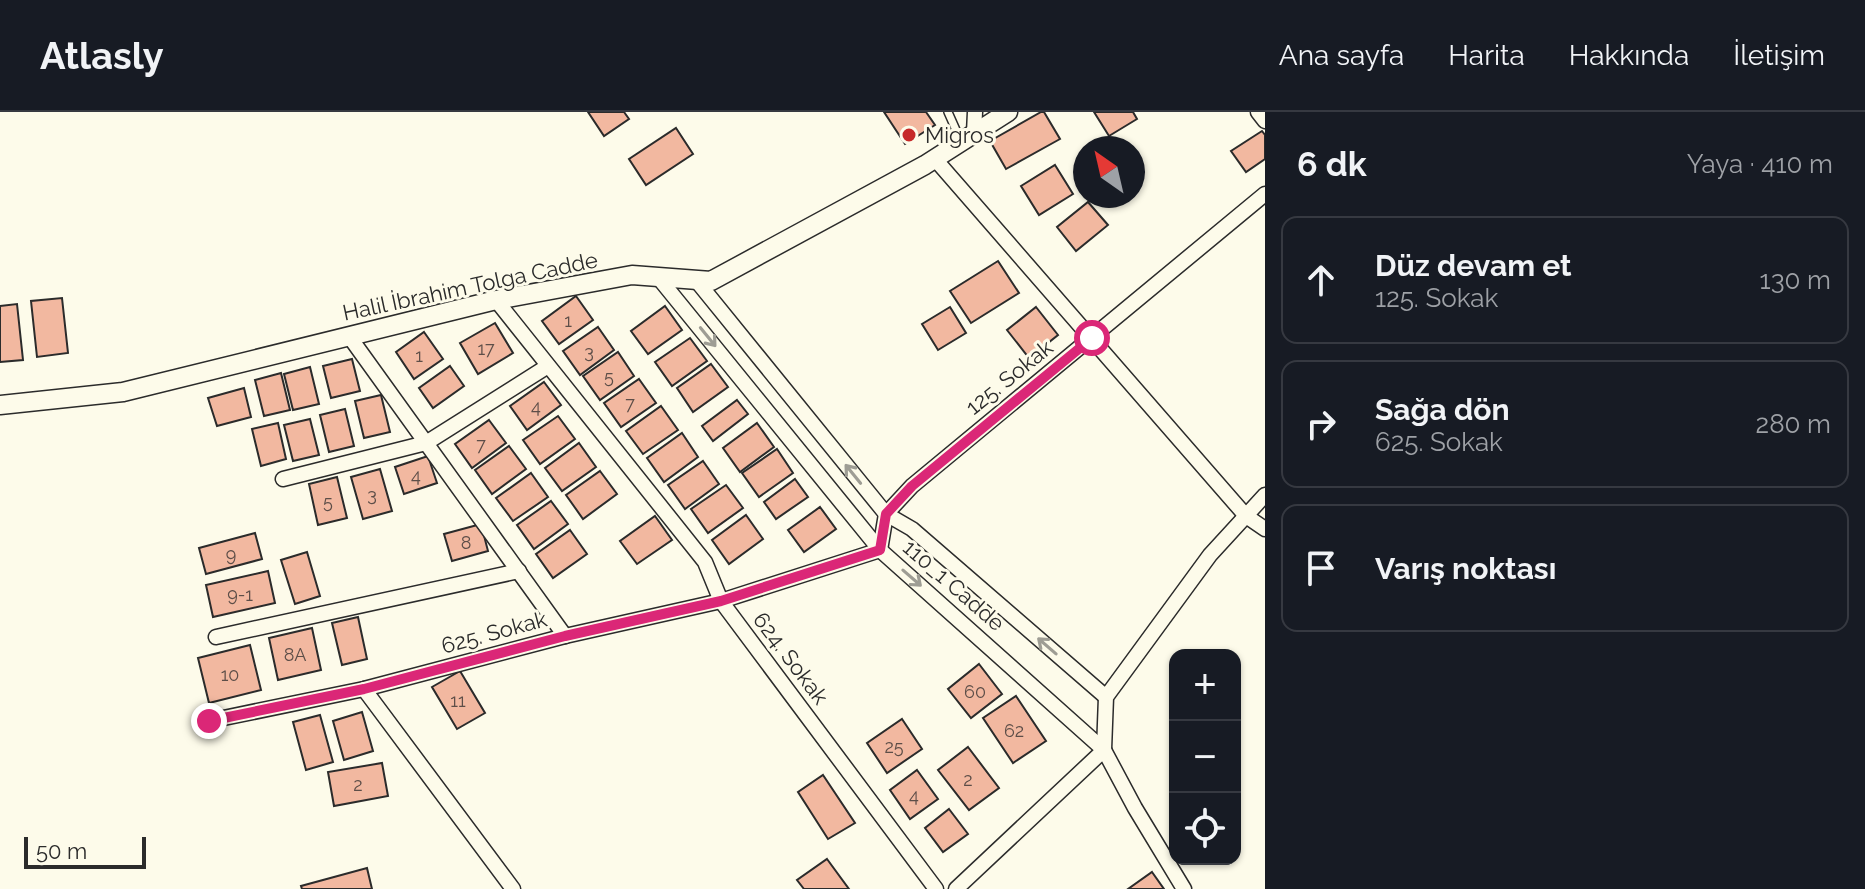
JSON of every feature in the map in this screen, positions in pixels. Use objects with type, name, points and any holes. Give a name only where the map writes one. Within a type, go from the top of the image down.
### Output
[{"type":"street","points":[[968,138],[975,112]]},
{"type":"street","name":"Halil İbrahim Tolga Cadde","points":[[0,405],[123,392],[496,300],[632,275],[711,281],[935,159],[1008,112]]},
{"type":"street","points":[[1258,112],[1265,121]]},
{"type":"street","points":[[935,159],[1246,516],[1265,529]]},
{"type":"street","name":"125. Sokak","points":[[886,514],[912,486],[1265,194]]},
{"type":"street","name":"110_1 Cadde","points":[[658,277],[880,550],[1104,750],[1184,889]]},
{"type":"street","name":"110_1 Cadde","points":[[696,280],[886,514],[912,529],[1106,697]]},
{"type":"street","name":"624. Sokak","points":[[496,300],[705,562],[721,601],[936,889]]},
{"type":"street","points":[[349,336],[565,636]]},
{"type":"street","points":[[283,479],[426,443],[548,366]]},
{"type":"street","points":[[956,889],[1104,750],[1106,697],[1210,555],[1265,495]]},
{"type":"street","points":[[880,550],[886,514]]},
{"type":"street","name":"625. Sokak","points":[[209,721],[364,689],[565,636],[721,601],[880,550]]},
{"type":"street","points":[[216,637],[519,571]]},
{"type":"street","points":[[364,689],[513,889]]},
{"type":"lane","points":[[948,112],[968,138]]},
{"type":"building","points":[[588,112],[624,112],[629,119],[604,136]]},
{"type":"building","name":"Migros","points":[[884,112],[926,112],[935,125],[905,144]]},
{"type":"building","points":[[1044,112],[1060,139],[1006,169],[990,141]]},
{"type":"building","points":[[1094,112],[1133,112],[1137,119],[1109,136]]},
{"type":"building","points":[[676,128],[693,154],[646,185],[629,159]]},
{"type":"building","points":[[1262,131],[1265,135],[1265,159],[1246,172],[1231,151]]},
{"type":"building","points":[[1055,165],[1073,194],[1039,215],[1021,186]]},
{"type":"building","points":[[1081,208],[1093,208],[1108,225],[1076,251],[1057,227]]},
{"type":"building","points":[[998,261],[1019,293],[971,323],[950,291]]},
{"type":"building","points":[[576,296],[593,320],[559,344],[542,321]]},
{"type":"building","points":[[62,298],[68,353],[37,357],[31,301]]},
{"type":"building","points":[[17,304],[23,360],[0,362],[0,306]]},
{"type":"building","points":[[665,306],[682,330],[648,354],[631,331]]},
{"type":"building","points":[[950,307],[966,333],[938,350],[922,324]]},
{"type":"building","points":[[1036,307],[1058,335],[1029,358],[1007,330]]},
{"type":"building","points":[[495,323],[513,353],[478,374],[460,343]]},
{"type":"building","points":[[598,327],[614,350],[580,375],[563,351]]},
{"type":"building","points":[[424,332],[443,359],[414,379],[396,352]]},
{"type":"building","points":[[690,338],[707,361],[672,386],[655,362]]},
{"type":"building","points":[[618,352],[634,376],[600,400],[583,376]]},
{"type":"building","points":[[352,359],[360,391],[331,398],[323,366]]},
{"type":"building","points":[[711,364],[728,387],[693,412],[677,388]]},
{"type":"building","points":[[450,366],[464,386],[433,408],[419,388]]},
{"type":"building","points":[[310,367],[319,404],[293,410],[284,374]]},
{"type":"building","points":[[281,373],[290,410],[264,416],[255,380]]},
{"type":"building","points":[[639,379],[656,403],[621,427],[604,403]]},
{"type":"building","points":[[544,382],[561,405],[527,430],[510,406]]},
{"type":"building","points":[[244,388],[251,417],[217,426],[208,398]]},
{"type":"building","points":[[381,395],[390,432],[364,438],[355,401]]},
{"type":"building","points":[[737,400],[748,414],[713,441],[702,426]]},
{"type":"building","points":[[661,406],[678,430],[643,454],[626,431]]},
{"type":"building","points":[[345,409],[354,446],[329,452],[320,415]]},
{"type":"building","points":[[558,416],[575,439],[540,464],[523,440]]},
{"type":"building","points":[[310,419],[319,455],[293,461],[284,425]]},
{"type":"building","points":[[489,420],[506,443],[472,468],[455,444]]},
{"type":"building","points":[[278,423],[286,459],[261,466],[252,429]]},
{"type":"building","points":[[757,423],[774,447],[740,472],[723,448]]},
{"type":"building","points":[[682,433],[698,457],[664,482],[647,458]]},
{"type":"building","points":[[579,443],[596,467],[562,491],[545,468]]},
{"type":"building","points":[[509,446],[526,469],[492,494],[475,470]]},
{"type":"building","points":[[777,449],[793,473],[759,497],[742,473]]},
{"type":"building","points":[[428,456],[437,483],[404,494],[395,467]]},
{"type":"building","points":[[703,461],[719,484],[685,509],[668,485]]},
{"type":"building","points":[[380,469],[392,511],[363,519],[351,477]]},
{"type":"building","points":[[600,471],[617,494],[583,519],[566,495]]},
{"type":"building","points":[[531,473],[548,497],[513,521],[496,498]]},
{"type":"building","points":[[337,477],[347,518],[318,525],[309,484]]},
{"type":"building","points":[[795,479],[808,497],[776,519],[764,502]]},
{"type":"building","points":[[726,485],[743,508],[708,533],[691,509]]},
{"type":"building","points":[[551,501],[568,524],[534,549],[517,525]]},
{"type":"building","points":[[820,507],[836,529],[804,552],[788,530]]},
{"type":"building","points":[[746,515],[763,539],[729,564],[712,540]]},
{"type":"building","points":[[655,516],[672,540],[637,564],[620,541]]},
{"type":"building","points":[[481,524],[488,551],[452,561],[444,534]]},
{"type":"building","points":[[570,530],[587,554],[553,578],[536,554]]},
{"type":"building","points":[[255,533],[262,559],[206,574],[199,548]]},
{"type":"building","points":[[307,552],[320,596],[295,604],[281,560]]},
{"type":"building","points":[[268,571],[275,603],[213,617],[206,585]]},
{"type":"building","points":[[358,617],[367,659],[342,665],[332,623]]},
{"type":"building","points":[[312,628],[321,670],[278,680],[269,638]]},
{"type":"building","points":[[250,645],[261,690],[209,703],[198,658]]},
{"type":"building","points":[[979,664],[1002,694],[971,718],[948,689]]},
{"type":"building","points":[[460,671],[485,713],[457,729],[432,687]]},
{"type":"building","points":[[1016,696],[1046,741],[1013,763],[983,718]]},
{"type":"building","points":[[362,712],[373,751],[344,760],[333,721]]},
{"type":"building","points":[[320,715],[333,762],[306,770],[293,722]]},
{"type":"building","points":[[902,719],[922,749],[887,773],[867,743]]},
{"type":"building","points":[[968,747],[999,788],[969,810],[938,770]]},
{"type":"building","points":[[382,763],[388,796],[334,806],[328,772]]},
{"type":"building","points":[[917,770],[938,799],[910,819],[890,790]]},
{"type":"building","points":[[823,775],[855,823],[828,839],[798,792]]},
{"type":"building","points":[[949,809],[968,834],[943,852],[925,828]]},
{"type":"building","points":[[827,859],[849,889],[804,889],[797,880]]},
{"type":"building","points":[[367,868],[372,889],[302,889],[301,886]]},
{"type":"building","points":[[1152,872],[1164,889],[1128,889]]},
{"type":"place","name":"Migros","points":[[909,135]]},
{"type":"route","points":[[209,721],[364,689],[565,636],[721,601],[880,550],[886,514],[912,486],[1092,338]]}]
